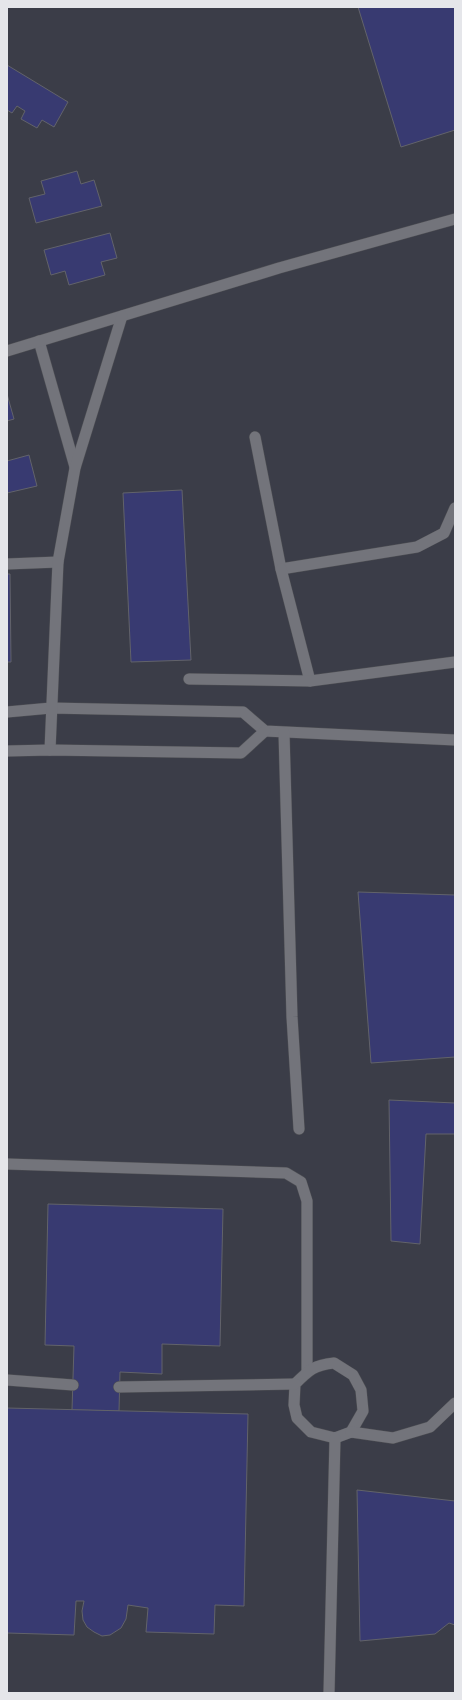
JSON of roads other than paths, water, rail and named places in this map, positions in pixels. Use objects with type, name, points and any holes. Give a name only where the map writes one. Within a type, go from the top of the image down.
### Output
[{"type":"lane","points":[[7,351],[279,268],[455,219]]},
{"type":"lane","points":[[50,750],[58,562],[75,468],[122,316]]},
{"type":"lane","points":[[39,341],[75,468]]},
{"type":"lane","points":[[255,437],[281,569],[310,681]]},
{"type":"lane","points":[[281,569],[417,547],[444,533],[455,508]]},
{"type":"lane","points":[[7,564],[58,562]]},
{"type":"lane","points":[[189,680],[310,681],[455,662]]},
{"type":"lane","points":[[7,712],[51,708],[242,712],[264,731],[284,734],[455,740]]},
{"type":"lane","points":[[7,751],[50,750],[241,753],[264,731]]},
{"type":"lane","points":[[284,734],[292,1017],[299,1129]]},
{"type":"lane","points":[[7,1164],[286,1173],[301,1182],[307,1201],[307,1371]]},
{"type":"lane","points":[[351,1432],[362,1411],[361,1390],[352,1375],[334,1363],[319,1364],[307,1371],[295,1384],[294,1405],[297,1418],[311,1432],[335,1438],[351,1432],[393,1438],[430,1427],[455,1402]]},
{"type":"lane","points":[[7,1380],[73,1386]]},
{"type":"lane","points":[[120,1387],[295,1384]]},
{"type":"lane","points":[[329,1693],[335,1438]]}]
